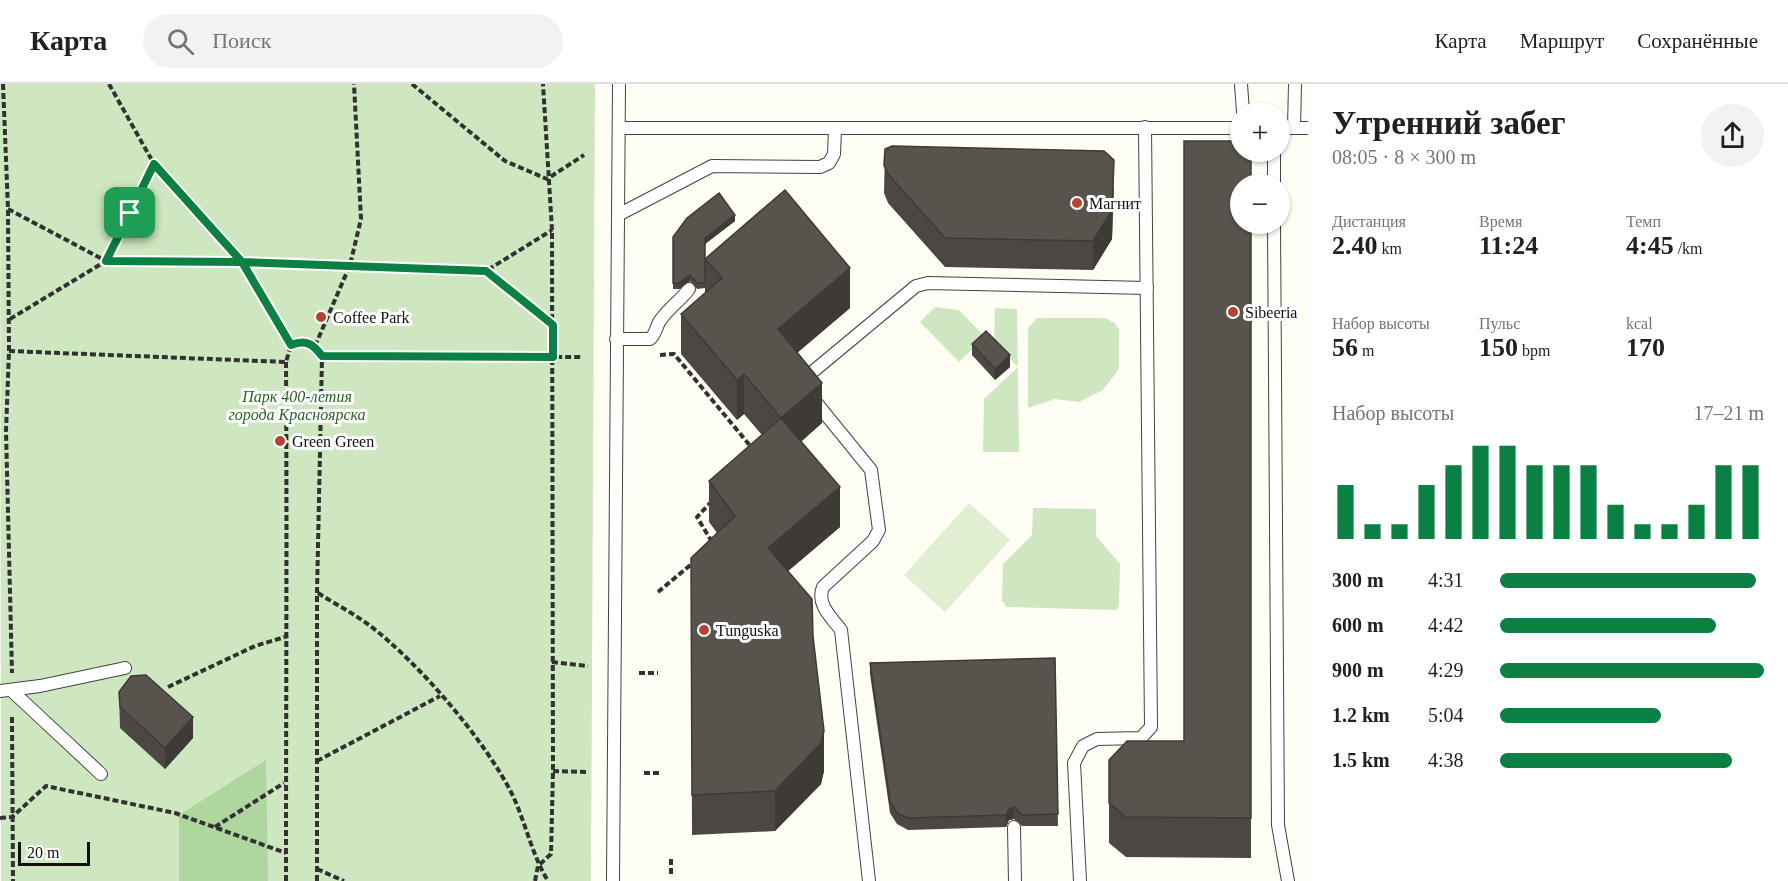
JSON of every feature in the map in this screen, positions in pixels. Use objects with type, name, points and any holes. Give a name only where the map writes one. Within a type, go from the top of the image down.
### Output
[{"type":"lane","points":[[613,881],[619,84]]},
{"type":"lane","points":[[1241,84],[1242,102]]},
{"type":"lane","points":[[1294,128],[1295,84]]},
{"type":"lane","points":[[1080,881],[1074,763],[1083,746],[1096,739],[1141,738],[1151,727],[1145,127]]},
{"type":"lane","points":[[620,128],[835,130],[1230,128]]},
{"type":"lane","points":[[1290,128],[1308,128]]},
{"type":"lane","points":[[618,215],[712,166],[820,167],[829,163],[834,154],[835,130]]},
{"type":"lane","points":[[1274,234],[1278,825],[1288,881]]},
{"type":"lane","points":[[869,881],[841,630],[821,603],[820,594],[823,587],[873,541],[879,530],[871,470],[805,389],[806,380],[810,374],[916,286],[928,283],[1147,288]]},
{"type":"lane","points":[[616,339],[650,339],[661,318],[676,306],[689,289]]},
{"type":"lane","points":[[6,691],[125,668]]},
{"type":"lane","points":[[6,691],[101,774]]},
{"type":"lane","points":[[1014,826],[1015,881]]},
{"type":"path","points":[[3,84],[8,209],[9,319],[6,431],[6,691],[14,881]]},
{"type":"path","points":[[109,84],[154,164],[242,262],[291,345],[286,362],[288,636],[284,783],[286,881]]},
{"type":"path","points":[[315,346],[350,265],[361,219],[354,84]]},
{"type":"path","points":[[411,84],[505,160],[547,178]]},
{"type":"path","points":[[535,881],[538,866],[551,854],[553,771],[552,230],[543,84]]},
{"type":"path","points":[[547,178],[584,155]]},
{"type":"path","points":[[9,319],[106,261],[154,164]]},
{"type":"path","points":[[8,209],[106,261],[242,262],[486,271],[552,230]]},
{"type":"path","points":[[486,271],[553,325]]},
{"type":"path","points":[[291,345],[300,341],[315,346],[322,356],[317,593],[317,881]]},
{"type":"path","points":[[9,351],[286,362]]},
{"type":"path","points":[[659,356],[674,354],[754,450]]},
{"type":"path","points":[[322,356],[582,357]]},
{"type":"path","points":[[711,548],[711,538],[697,517],[717,497]]},
{"type":"path","points":[[658,592],[702,555]]},
{"type":"path","points":[[317,593],[368,625],[407,660],[483,749],[513,795],[538,866],[548,881]]},
{"type":"path","points":[[168,687],[255,646],[288,636]]},
{"type":"path","points":[[552,662],[588,666]]},
{"type":"path","points":[[639,673],[658,673]]},
{"type":"path","points":[[317,761],[440,696]]},
{"type":"path","points":[[553,771],[586,772]]},
{"type":"path","points":[[644,772],[661,773]]},
{"type":"path","points":[[214,827],[284,783]]},
{"type":"path","points":[[0,818],[12,817],[46,786],[175,813],[286,853]]},
{"type":"path","points":[[671,859],[671,875]]},
{"type":"path","points":[[317,869],[344,881]]},
{"type":"green space","name":"Парк 400-летия города Красноярска","points":[[0,84],[595,84],[591,881],[1,881]]},
{"type":"green space","points":[[935,307],[959,310],[985,337],[959,362],[920,322]]},
{"type":"green space","points":[[995,308],[1017,309],[1018,367],[994,343]]},
{"type":"green space","points":[[1037,318],[1105,318],[1115,323],[1119,330],[1119,369],[1103,390],[1079,402],[1055,399],[1028,408],[1028,328]]},
{"type":"green space","points":[[1018,367],[1019,452],[983,452],[984,399]]},
{"type":"green space","points":[[969,503],[1010,540],[945,612],[904,575]]},
{"type":"green space","points":[[1033,508],[1096,509],[1096,536],[1120,564],[1119,606],[1116,610],[1006,607],[1002,600],[1003,564],[1032,535]]},
{"type":"green space","points":[[266,760],[268,881],[179,881],[179,815]]},
{"type":"building","points":[[1184,141],[1230,141],[1230,162],[1251,162],[1251,174],[1230,174],[1230,234],[1251,234],[1251,818],[1126,817],[1109,803],[1109,760],[1127,741],[1184,741]]},
{"type":"building","points":[[892,146],[1104,151],[1114,160],[1112,210],[1093,241],[945,238],[888,174],[884,165],[885,149]]},
{"type":"building","points":[[785,190],[850,268],[778,329],[822,383],[781,418],[744,374],[737,380],[681,314],[722,278],[705,259]]},
{"type":"building","points":[[719,193],[735,215],[705,238],[705,283],[697,283],[690,275],[679,283],[673,283],[673,237],[687,218]]},
{"type":"building","points":[[986,331],[1010,355],[995,369],[972,344]]},
{"type":"building","points":[[781,418],[840,487],[768,548],[812,599],[813,636],[824,731],[821,743],[775,791],[692,795],[691,558],[735,516],[709,481]]},
{"type":"building","points":[[1055,658],[1058,814],[1022,815],[1014,807],[1009,809],[1006,815],[908,818],[897,813],[890,801],[870,663]]},
{"type":"building","points":[[146,675],[193,717],[165,748],[120,707],[119,692],[131,676]]},
{"type":"place","name":"Магнит","points":[[1077,203]]},
{"type":"place","name":"Sibeeria","points":[[1233,312]]},
{"type":"place","name":"Coffee Park","points":[[321,317]]},
{"type":"place","name":"Green Green","points":[[280,441]]},
{"type":"place","name":"Tunguska","points":[[704,630]]},
{"type":"route","points":[[130,213],[106,261],[242,262],[486,271],[553,325],[553,357],[322,356],[315,346],[308,343],[300,341],[291,345],[242,262],[154,164],[130,213]]}]
